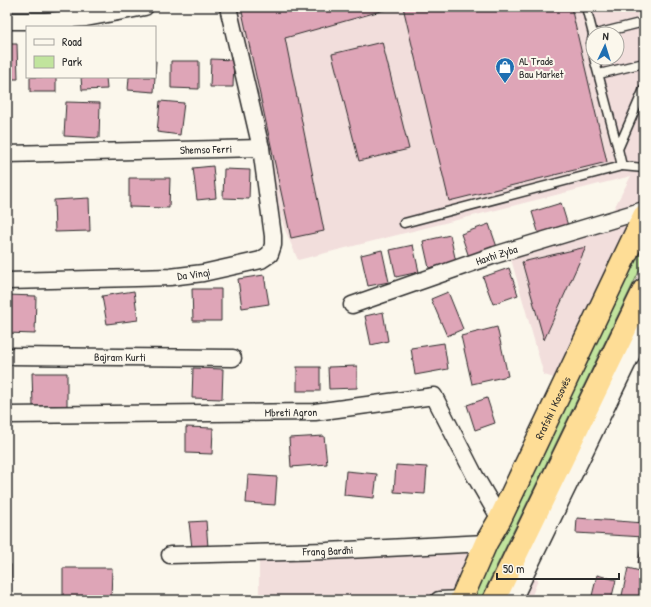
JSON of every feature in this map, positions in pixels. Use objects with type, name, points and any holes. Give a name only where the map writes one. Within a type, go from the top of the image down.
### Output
[{"type":"highway","name":"Rrafshi i Kosovës","points":[[461,600],[486,543],[500,519],[644,216]]},
{"type":"highway","points":[[494,600],[644,290]]},
{"type":"street","points":[[7,21],[45,21],[86,18],[145,7]]},
{"type":"street","points":[[228,7],[261,148]]},
{"type":"street","name":"Shemso Ferri","points":[[7,154],[261,148]]},
{"type":"street","name":"Da Vinqi","points":[[7,281],[170,277],[202,273],[261,260],[270,254],[273,240],[261,148]]},
{"type":"street","name":"Haxhi Zyba","points":[[352,305],[495,255],[644,210]]},
{"type":"street","points":[[513,600],[644,329]]},
{"type":"street","name":"Bajram Kurti","points":[[7,356],[234,358]]},
{"type":"street","name":"Mbreti Agron","points":[[7,415],[315,412],[434,396],[500,519]]},
{"type":"street","name":"Frang Bardhi","points":[[170,555],[327,551],[486,543]]},
{"type":"street","points":[[439,600],[461,600]]},
{"type":"lane","points":[[586,7],[591,26]]},
{"type":"lane","points":[[625,27],[644,22]]},
{"type":"lane","points":[[599,74],[644,63]]},
{"type":"lane","points":[[596,66],[622,166]]},
{"type":"lane","points":[[618,149],[644,89]]},
{"type":"lane","points":[[404,223],[622,166],[644,168]]},
{"type":"shaded area","points":[[228,7],[644,7],[644,343],[618,397],[544,375],[511,259],[602,231],[631,176],[298,260],[285,230],[261,148]]},
{"type":"shaded area","points":[[460,547],[538,580],[530,600],[259,600],[259,561]]},
{"type":"green space","points":[[644,240],[644,261],[480,600],[469,600]]},
{"type":"building","points":[[241,7],[395,7],[285,38],[324,231],[291,238]]},
{"type":"building","name":"AL Trade Bau Market","points":[[403,7],[571,7],[607,162],[449,201]]},
{"type":"building","points":[[382,42],[409,149],[359,161],[332,54]]},
{"type":"building","points":[[7,44],[17,44],[18,79],[7,79]]},
{"type":"building","points":[[211,59],[234,60],[233,87],[210,87]]},
{"type":"building","points":[[171,61],[199,61],[199,89],[171,88]]},
{"type":"building","points":[[30,78],[56,78],[56,92],[30,92]]},
{"type":"building","points":[[81,78],[106,78],[107,89],[82,90]]},
{"type":"building","points":[[129,78],[155,78],[154,92],[128,90]]},
{"type":"building","points":[[160,101],[184,103],[180,135],[157,132]]},
{"type":"building","points":[[66,102],[100,103],[99,138],[64,136]]},
{"type":"building","points":[[213,166],[216,198],[197,200],[193,168]]},
{"type":"building","points":[[224,169],[250,170],[249,199],[223,198]]},
{"type":"building","points":[[129,178],[170,178],[169,208],[129,207]]},
{"type":"building","points":[[89,198],[90,231],[55,232],[54,200]]},
{"type":"building","points":[[561,203],[569,229],[540,238],[532,212]]},
{"type":"building","points":[[489,224],[498,250],[470,260],[461,234]]},
{"type":"building","points":[[450,235],[456,262],[429,268],[423,241]]},
{"type":"building","points":[[413,245],[419,272],[396,277],[390,250]]},
{"type":"building","points":[[586,247],[544,340],[522,262]]},
{"type":"building","points":[[382,250],[389,282],[368,286],[361,255]]},
{"type":"building","points":[[509,268],[518,295],[493,304],[483,277]]},
{"type":"building","points":[[264,275],[269,304],[242,308],[238,279]]},
{"type":"building","points":[[192,289],[221,289],[221,321],[193,321]]},
{"type":"building","points":[[134,291],[138,320],[107,324],[102,296]]},
{"type":"building","points":[[448,292],[463,329],[447,336],[431,299]]},
{"type":"building","points":[[7,295],[36,296],[35,334],[7,333]]},
{"type":"building","points":[[383,312],[388,341],[371,345],[365,316]]},
{"type":"building","points":[[497,327],[508,376],[472,384],[461,336]]},
{"type":"building","points":[[444,343],[448,369],[415,375],[411,348]]},
{"type":"building","points":[[357,366],[357,388],[329,389],[328,367]]},
{"type":"building","points":[[297,367],[320,367],[320,391],[297,391]]},
{"type":"building","points":[[193,368],[223,369],[222,399],[192,398]]},
{"type":"building","points":[[32,373],[67,373],[67,406],[33,406]]},
{"type":"building","points":[[487,398],[495,423],[475,430],[467,405]]},
{"type":"building","points":[[186,427],[213,428],[212,454],[186,453]]},
{"type":"building","points":[[324,436],[327,464],[291,467],[289,438]]},
{"type":"building","points":[[396,465],[427,467],[425,494],[394,492]]},
{"type":"building","points":[[346,471],[377,474],[374,498],[344,495]]},
{"type":"building","points":[[248,475],[277,477],[275,505],[246,503]]},
{"type":"building","points":[[577,518],[644,523],[644,537],[576,533]]},
{"type":"building","points":[[206,521],[208,547],[192,548],[189,522]]},
{"type":"building","points":[[641,549],[644,549],[644,564],[638,563]]},
{"type":"building","points":[[7,565],[11,565],[11,595],[7,595]]},
{"type":"building","points":[[63,568],[112,568],[111,600],[63,600]]},
{"type":"building","points":[[628,568],[644,572],[643,600],[621,600]]},
{"type":"building","points":[[597,575],[616,580],[611,600],[591,600]]},
{"type":"place","name":"AL Trade Bau Market","points":[[505,84]]}]
